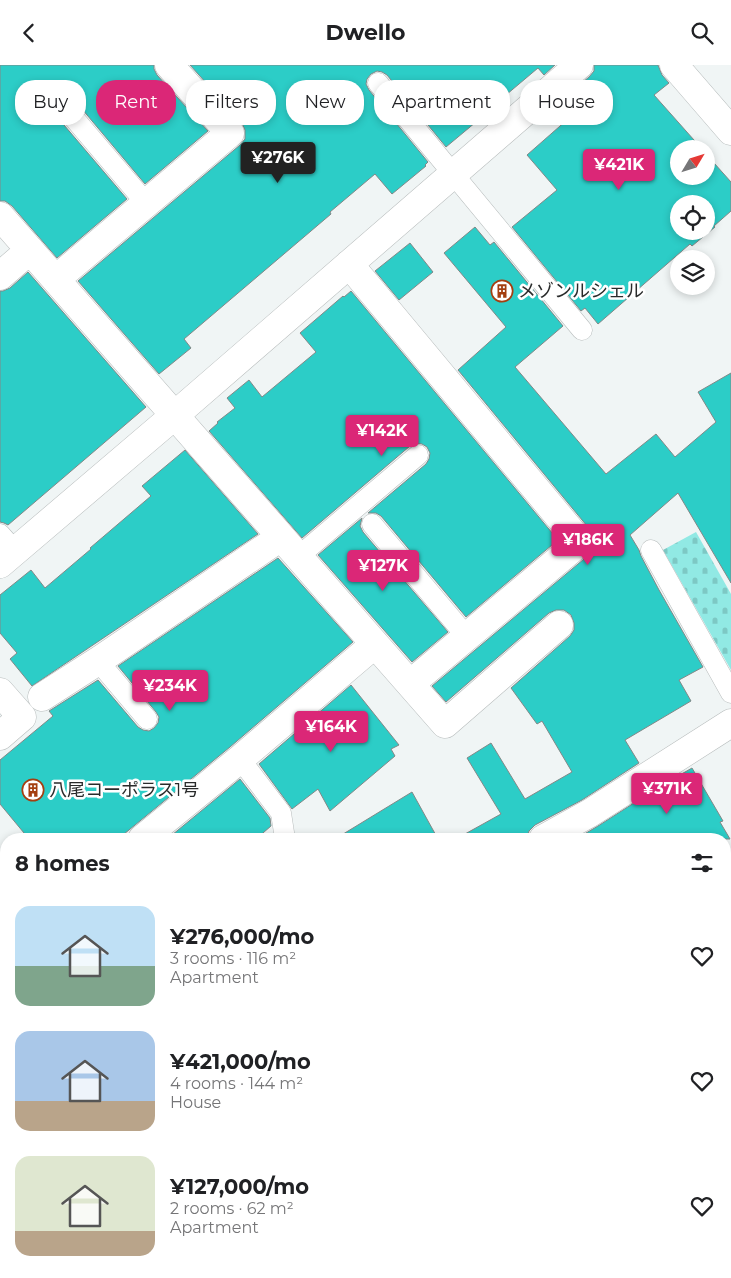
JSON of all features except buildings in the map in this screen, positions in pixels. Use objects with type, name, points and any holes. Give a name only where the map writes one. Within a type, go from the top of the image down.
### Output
[{"type":"street","points":[[56,279],[230,133],[169,65]]},
{"type":"street","points":[[5,550],[175,415],[579,65]]},
{"type":"street","points":[[674,65],[731,131]]},
{"type":"street","points":[[0,216],[445,724],[559,625]]},
{"type":"street","points":[[0,276],[30,250]]},
{"type":"street","points":[[349,264],[580,542],[410,684]]},
{"type":"street","points":[[42,697],[98,661],[290,547]]},
{"type":"street","points":[[149,833],[375,644]]},
{"type":"street","points":[[0,692],[22,717],[0,736]]},
{"type":"street","points":[[554,833],[590,813],[731,723]]},
{"type":"lane","points":[[80,125],[146,203]]},
{"type":"lane","points":[[412,125],[582,330]]},
{"type":"lane","points":[[290,547],[418,455]]},
{"type":"lane","points":[[372,525],[467,637]]},
{"type":"lane","points":[[651,550],[731,693]]},
{"type":"lane","points":[[98,661],[147,719]]},
{"type":"lane","points":[[240,759],[281,813],[284,833]]},
{"type":"green space","points":[[696,532],[731,594],[731,670],[663,550]]},
{"type":"place","name":"メゾンルシェル","points":[[502,291]]},
{"type":"place","name":"八尾コーポラス1号","points":[[33,790]]}]
